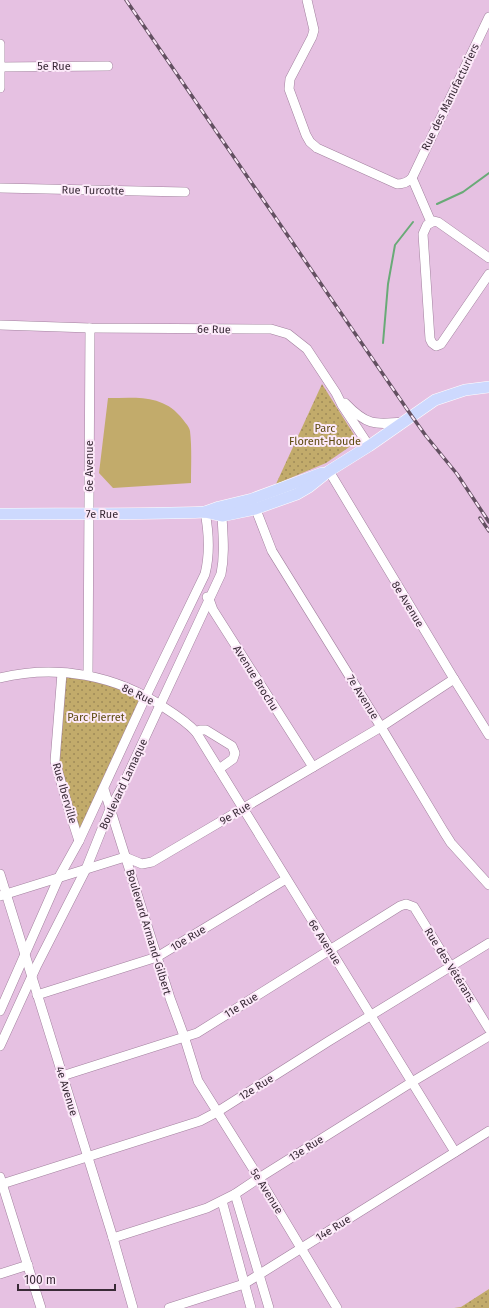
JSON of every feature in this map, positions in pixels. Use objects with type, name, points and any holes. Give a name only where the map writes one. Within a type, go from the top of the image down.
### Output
[{"type":"main road","name":"7e Rue","points":[[0,514],[205,512],[222,516],[254,504],[297,494],[435,400],[465,390],[489,387]]},
{"type":"main road","name":"7e Rue","points":[[205,512],[219,507],[254,504]]},
{"type":"street","points":[[307,0],[314,30],[289,84],[306,135],[310,142],[317,148],[396,184],[403,184],[412,178],[423,207],[431,222]]},
{"type":"street","name":"Rue des Manufacturiers","points":[[412,178],[489,17]]},
{"type":"street","points":[[0,44],[0,88]]},
{"type":"street","name":"5e Rue","points":[[0,67],[108,66]]},
{"type":"street","name":"Rue Turcotte","points":[[0,188],[185,192]]},
{"type":"street","points":[[489,258],[438,222],[431,222],[427,225],[423,234],[430,339],[432,343],[436,346],[441,344],[489,274]]},
{"type":"street","name":"6e Rue","points":[[0,325],[90,328],[271,330],[288,334],[307,349],[336,393],[342,406],[369,446]]},
{"type":"street","name":"6e Avenue","points":[[88,675],[90,328]]},
{"type":"street","points":[[336,393],[361,418],[370,422],[381,424],[403,422]]},
{"type":"street","name":"8e Avenue","points":[[329,471],[489,735]]},
{"type":"street","name":"7e Avenue","points":[[254,504],[272,551],[451,842],[489,885]]},
{"type":"street","name":"Boulevard Lamaque","points":[[0,1011],[60,877],[104,789],[146,696],[205,574],[208,563],[209,548],[205,512]]},
{"type":"street","name":"Boulevard Lamaque","points":[[0,1046],[31,978],[86,869],[110,808],[122,787],[221,574],[224,560],[222,516]]},
{"type":"street","points":[[197,591],[209,599]]},
{"type":"street","name":"Avenue Brochu","points":[[209,599],[213,610],[313,767]]},
{"type":"street","name":"8e Rue","points":[[0,678],[27,674],[62,673],[88,675],[122,685],[146,696],[190,724],[196,732]]},
{"type":"street","name":"Rue Iberville","points":[[62,673],[55,761],[79,841]]},
{"type":"street","name":"9e Rue","points":[[125,857],[142,864],[152,862],[381,727],[454,679]]},
{"type":"street","points":[[196,732],[206,730],[232,746],[235,753],[233,759],[219,769]]},
{"type":"street","name":"6e Avenue","points":[[196,732],[454,1152]]},
{"type":"street","name":"Boulevard Armand-Gilbert","points":[[104,789],[170,998],[184,1036],[195,1075]]},
{"type":"street","points":[[3,895],[125,857]]},
{"type":"street","name":"4e Avenue","points":[[0,874],[3,895],[37,995],[113,1238],[133,1308]]},
{"type":"street","name":"10e Rue","points":[[37,995],[157,957],[286,879]]},
{"type":"street","name":"11e Rue","points":[[62,1076],[197,1033],[400,906],[406,904]]},
{"type":"street","name":"Rue des Vétérans","points":[[406,904],[414,907],[489,1029]]},
{"type":"street","name":"12e Rue","points":[[1,1180],[87,1156],[200,1121],[217,1112],[489,943]]},
{"type":"street","name":"13e Rue","points":[[113,1238],[207,1208],[236,1194],[412,1082],[489,1036]]},
{"type":"street","name":"5e Avenue","points":[[195,1075],[337,1308]]},
{"type":"street","name":"14e Rue","points":[[169,1308],[244,1284],[489,1130]]},
{"type":"street","points":[[1,1180],[41,1308]]},
{"type":"street","points":[[236,1194],[269,1308]]},
{"type":"street","points":[[222,1201],[251,1308]]},
{"type":"street","points":[[0,1274],[28,1265]]},
{"type":"green space","name":"Parc Florent-Houde","points":[[322,384],[358,441],[326,463],[276,484]]},
{"type":"green space","points":[[108,398],[137,398],[156,401],[173,409],[180,416],[190,431],[191,483],[113,488],[99,473]]},
{"type":"green space","name":"Parc Pierret","points":[[62,673],[72,674],[146,696],[79,841],[55,761]]},
{"type":"green space","points":[[489,1289],[489,1308],[454,1308],[461,1307]]},
{"type":"waterway","points":[[437,204],[463,192],[489,173]]},
{"type":"waterway","points":[[383,343],[388,284],[395,245],[413,222]]},
{"type":"railway","points":[[126,0],[411,415],[457,474],[489,522]]},
{"type":"railway","points":[[480,518],[489,531]]}]
